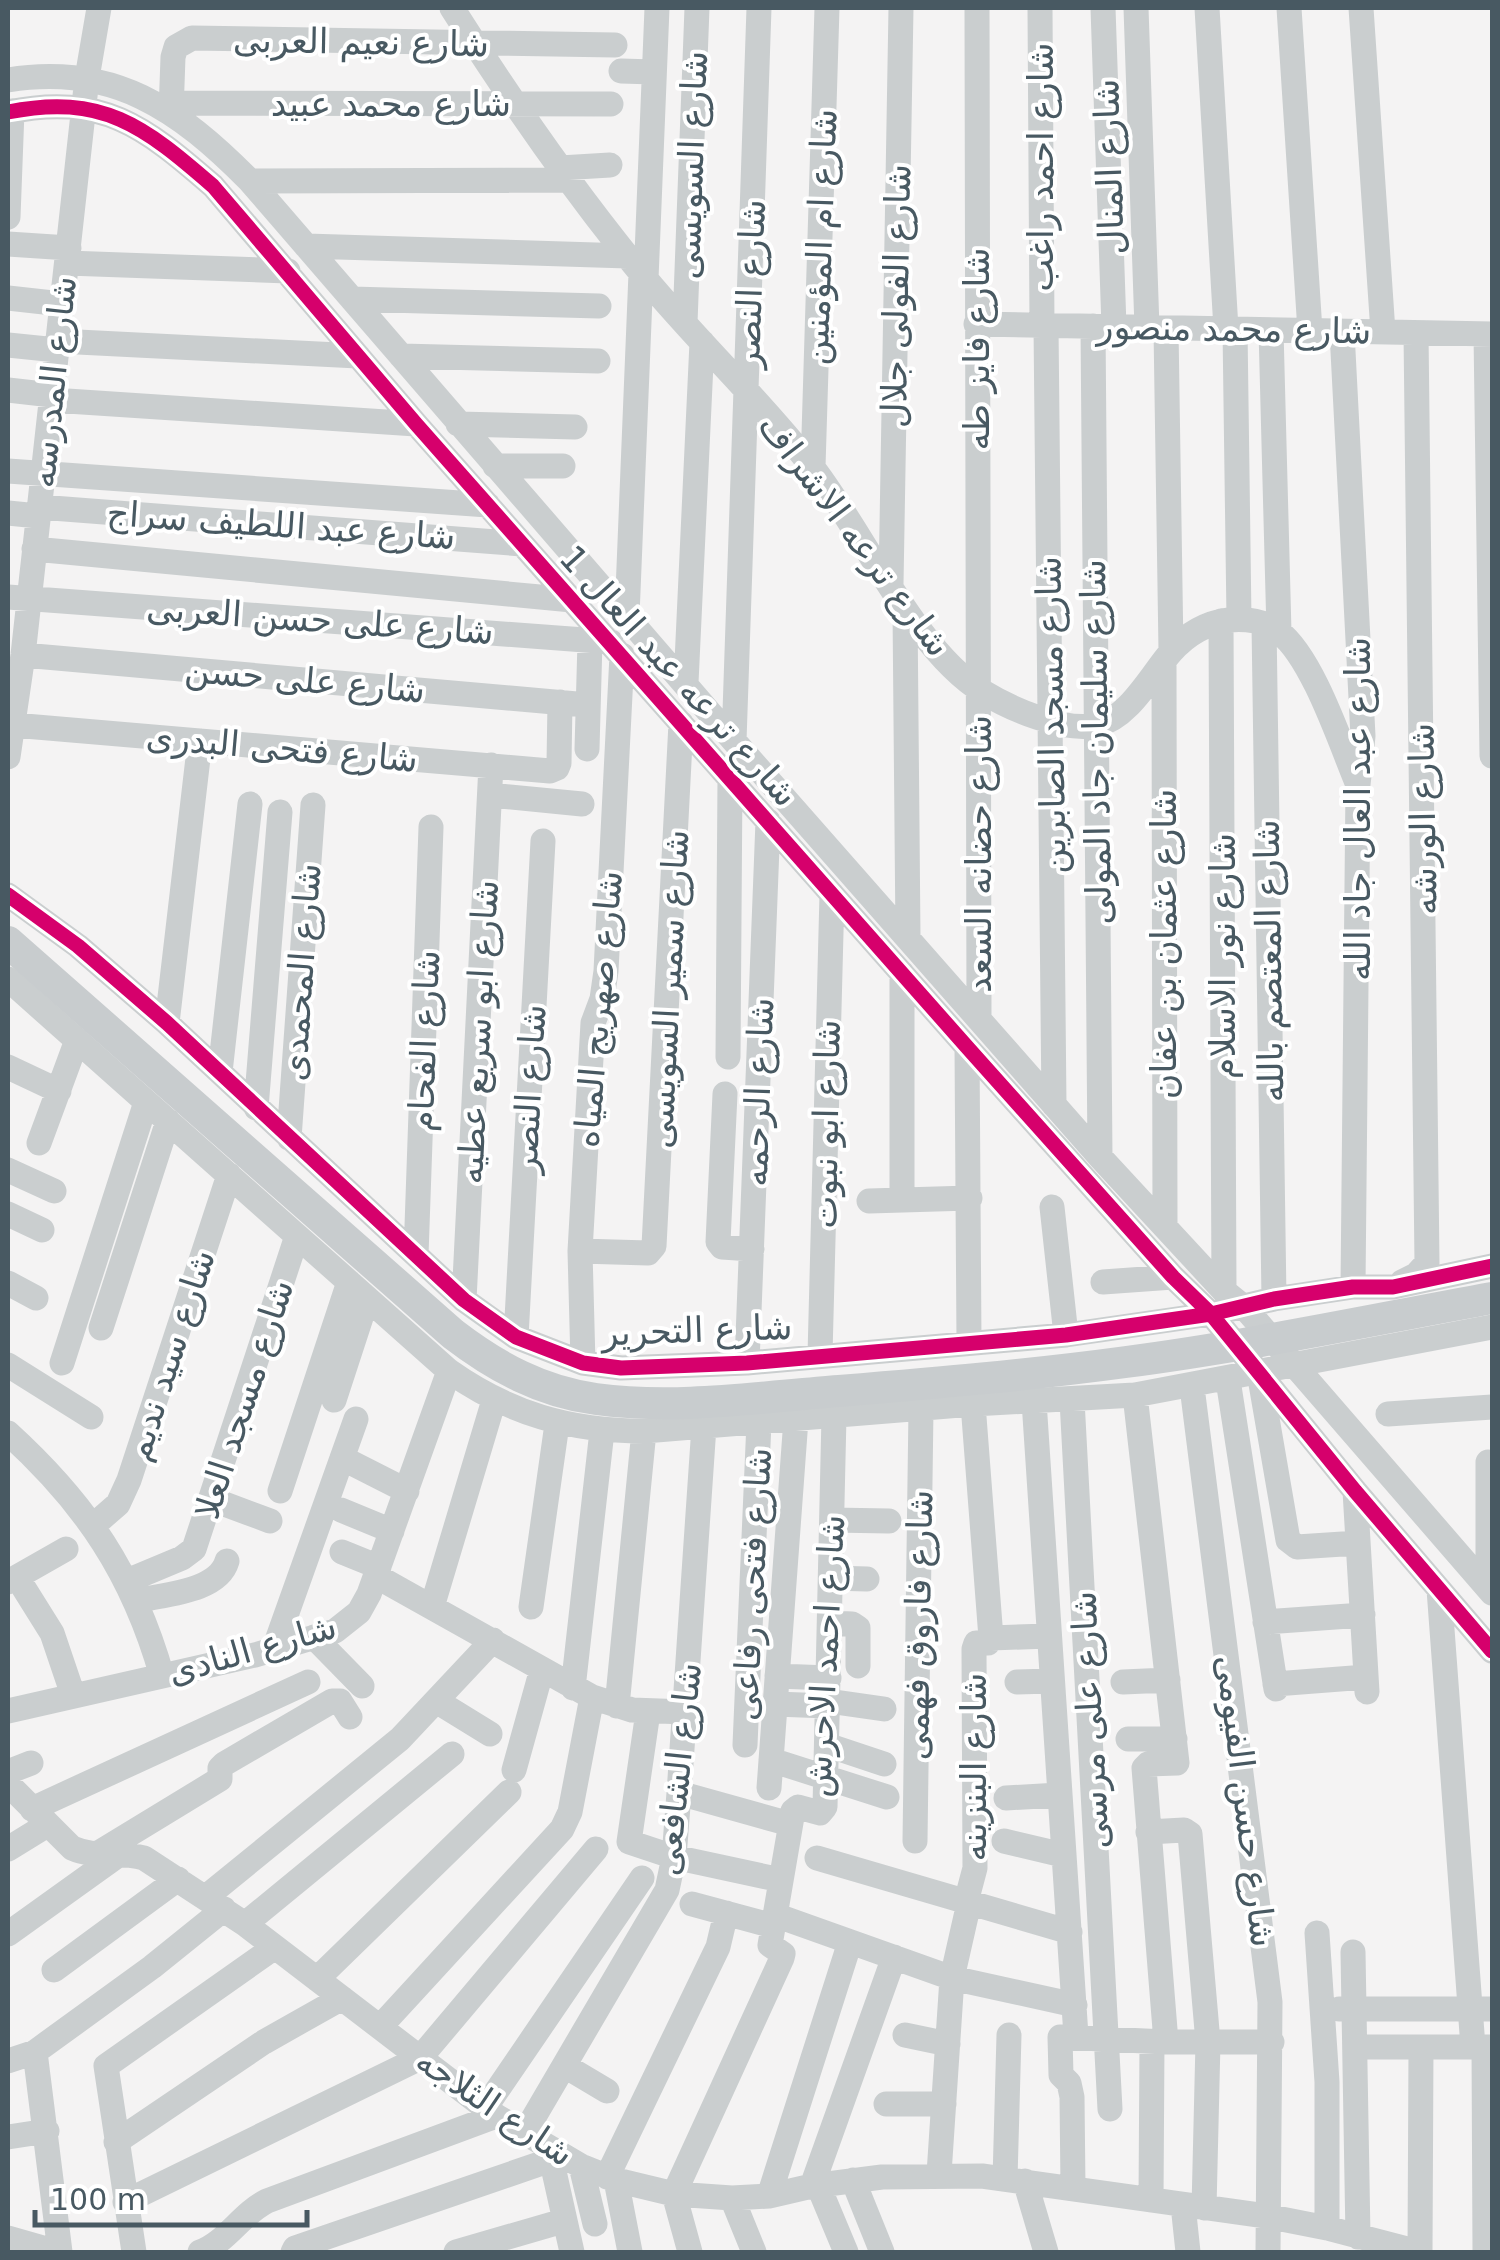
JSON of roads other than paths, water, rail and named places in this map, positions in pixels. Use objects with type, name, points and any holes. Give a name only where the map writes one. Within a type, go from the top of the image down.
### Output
[{"type":"main road","points":[[8,942],[453,1334],[485,1358],[557,1391],[636,1402],[967,1381],[1129,1362],[1492,1298]]},
{"type":"main road","points":[[8,956],[448,1345],[481,1369],[556,1401],[596,1410],[720,1410],[968,1390],[1131,1374],[1492,1311]]},
{"type":"street","name":"شارع المدرسه","points":[[8,757],[18,597],[39,511],[86,78],[99,8]]},
{"type":"street","name":"شارع ترعه الاشراف","points":[[452,8],[564,174],[638,269],[813,468],[905,610],[951,664],[978,690],[1014,709],[1095,726]]},
{"type":"street","points":[[626,616],[638,269],[657,8]]},
{"type":"street","name":"شارع السويسى","points":[[686,683],[698,8]]},
{"type":"street","name":"شارع النصر","points":[[734,741],[759,8]]},
{"type":"street","name":"شارع ام المؤمنين","points":[[813,468],[828,8]]},
{"type":"street","name":"شارع الفولى جلال","points":[[891,584],[901,8]]},
{"type":"street","name":"شارع فايز طه","points":[[977,8],[978,690]]},
{"type":"street","name":"شارع احمد راغب","points":[[1040,8],[1044,326]]},
{"type":"street","name":"شارع المنال","points":[[1103,327],[1104,8]]},
{"type":"street","name":"شارع عثمان بن عفان","points":[[1136,8],[1157,328],[1168,656],[1165,1227]]},
{"type":"street","name":"شارع نور الاسلام","points":[[1207,8],[1251,624],[1224,1291]]},
{"type":"street","points":[[1288,8],[1310,331]]},
{"type":"street","points":[[1361,8],[1384,332]]},
{"type":"street","name":"شارع نعيم العربى","points":[[172,108],[173,56],[176,47],[192,38],[615,45]]},
{"type":"street","points":[[621,71],[654,72]]},
{"type":"street","name":"شارع ترعه عبد العال 1","points":[[8,80],[86,78],[172,108],[250,181],[1054,1105],[1244,1308],[1490,1591]]},
{"type":"street","name":"شارع محمد عبيد","points":[[172,108],[611,104]]},
{"type":"street","name":"شارع ترعه عبد العال 1","points":[[10,111],[84,106],[139,128],[212,186],[572,600],[607,646],[688,730],[1173,1277],[1212,1314],[1355,1491],[1492,1651]]},
{"type":"street","points":[[8,216],[10,111]]},
{"type":"street","points":[[250,181],[564,174],[610,165]]},
{"type":"street","points":[[8,244],[68,256],[288,271]]},
{"type":"street","points":[[306,246],[638,269]]},
{"type":"street","points":[[8,298],[62,304]]},
{"type":"street","points":[[352,299],[599,306]]},
{"type":"street","name":"شارع محمد منصور","points":[[976,324],[1489,334]]},
{"type":"street","name":"شارع مسجد الصابرين","points":[[1044,326],[1054,1105]]},
{"type":"street","name":"شارع سليمان جاد المولى","points":[[1100,1157],[1095,726],[1103,327]]},
{"type":"street","points":[[1251,624],[1271,330]]},
{"type":"street","name":"شارع عبد العال جاد الله","points":[[1342,332],[1362,711],[1354,1287]]},
{"type":"street","name":"شارع الورشه","points":[[1416,332],[1427,1263]]},
{"type":"street","points":[[1489,334],[1492,756]]},
{"type":"street","points":[[8,345],[358,356]]},
{"type":"street","points":[[400,356],[598,361]]},
{"type":"street","points":[[8,390],[52,397],[416,424]]},
{"type":"street","points":[[458,424],[575,426]]},
{"type":"street","points":[[495,466],[563,466]]},
{"type":"street","points":[[8,471],[488,505]]},
{"type":"street","name":"شارع عبد اللطيف سراج","points":[[8,513],[39,511],[522,544]]},
{"type":"street","points":[[25,561],[572,600]]},
{"type":"street","name":"شارع على حسن العربى","points":[[18,597],[607,646]]},
{"type":"street","points":[[905,610],[908,936]]},
{"type":"street","points":[[1095,726],[1122,710],[1168,656],[1202,626],[1251,624],[1307,668],[1358,785]]},
{"type":"street","name":"شارع المعتصم بالله","points":[[1251,624],[1274,1299]]},
{"type":"street","points":[[586,750],[588,705],[607,646]]},
{"type":"street","name":"شارع صهريج المياه","points":[[583,1363],[580,1251],[593,1024],[606,971],[607,646]]},
{"type":"street","name":"شارع على حسن","points":[[16,659],[588,705]]},
{"type":"street","name":"شارع حضانه السعد","points":[[978,690],[978,1018]]},
{"type":"street","name":"شارع فتحى البدرى","points":[[13,725],[550,771],[559,763],[560,702]]},
{"type":"street","points":[[688,730],[716,719]]},
{"type":"street","name":"شارع سمير السويسى","points":[[580,1251],[648,1253],[654,1246],[688,730]]},
{"type":"street","points":[[167,1024],[200,741]]},
{"type":"street","name":"شارع ابو سريع عطيه","points":[[464,1300],[492,765]]},
{"type":"street","points":[[728,1057],[730,778]]},
{"type":"street","points":[[490,796],[582,804]]},
{"type":"street","points":[[220,1072],[250,804]]},
{"type":"street","name":"شارع المحمدى","points":[[289,1138],[313,806]]},
{"type":"street","points":[[256,1108],[280,812]]},
{"type":"street","name":"شارع الرحمه","points":[[747,1363],[768,821]]},
{"type":"street","name":"شارع الفحام","points":[[416,1255],[431,828]]},
{"type":"street","name":"شارع النصر","points":[[516,1336],[543,841]]},
{"type":"street","name":"شارع ابو نبوت","points":[[820,1355],[832,894]]},
{"type":"street","name":"شارع التحرير","points":[[8,895],[78,946],[167,1024],[464,1300],[516,1336],[583,1363],[621,1368],[747,1363],[1066,1335],[1212,1314],[1274,1299],[1354,1287],[1393,1287],[1492,1266]]},
{"type":"street","points":[[864,930],[886,912]]},
{"type":"street","points":[[902,972],[902,1200]]},
{"type":"street","points":[[8,979],[449,1371],[494,1400],[557,1424],[602,1431],[644,1431],[1135,1395],[1492,1327]]},
{"type":"street","points":[[40,1144],[77,1040]]},
{"type":"street","points":[[967,1047],[969,1342]]},
{"type":"street","points":[[8,1067],[59,1090]]},
{"type":"street","points":[[725,1094],[718,1242],[722,1247],[752,1249]]},
{"type":"street","points":[[62,1362],[146,1102]]},
{"type":"street","points":[[101,1328],[168,1121]]},
{"type":"street","points":[[8,1170],[54,1192]]},
{"type":"street","name":"شارع سيد نديم","points":[[94,1525],[118,1504],[130,1480],[229,1176]]},
{"type":"street","points":[[869,1201],[970,1198]]},
{"type":"street","points":[[1052,1206],[1066,1335]]},
{"type":"street","points":[[8,1214],[42,1230]]},
{"type":"street","name":"شارع مسجد العلا","points":[[132,1591],[194,1548],[297,1236]]},
{"type":"street","points":[[1393,1287],[1416,1275],[1427,1263],[1492,1253]]},
{"type":"street","points":[[1103,1282],[1173,1277]]},
{"type":"street","points":[[8,1283],[36,1298]]},
{"type":"street","points":[[334,1400],[358,1291]]},
{"type":"street","points":[[280,1491],[358,1291]]},
{"type":"street","points":[[8,1365],[91,1417]]},
{"type":"street","name":"شارع النادى","points":[[8,1711],[264,1652],[348,1624],[359,1612],[378,1572],[449,1371]]},
{"type":"street","points":[[1259,1373],[1288,1540],[1297,1547],[1358,1543]]},
{"type":"street","points":[[1228,1380],[1275,1686],[1367,1684],[1355,1491]]},
{"type":"street","name":"شارع حسن الفيومى","points":[[1192,1387],[1265,1951],[1272,2042],[1268,2252]]},
{"type":"street","points":[[1135,1395],[1176,1765],[1148,1764],[1144,1768],[1159,2042],[1151,2200]]},
{"type":"street","points":[[432,1607],[494,1400]]},
{"type":"street","name":"شارع على مرسى","points":[[1072,1400],[1110,2109]]},
{"type":"street","points":[[1034,1401],[1076,2036]]},
{"type":"street","name":"شارع البنزينه","points":[[968,1903],[976,1868],[974,1649],[976,1644],[992,1638],[972,1404]]},
{"type":"street","points":[[1388,1414],[1492,1406]]},
{"type":"street","name":"شارع فاروق فهمى","points":[[915,1840],[921,1408]]},
{"type":"street","name":"شارع احمد الاحرش","points":[[674,2194],[782,1958],[781,1952],[770,1947],[796,1807],[824,1811],[834,1416]]},
{"type":"street","points":[[278,1696],[264,1652],[356,1418]]},
{"type":"street","points":[[769,1788],[796,1419]]},
{"type":"street","name":"شارع فتحى رفاعى","points":[[745,1746],[759,1422]]},
{"type":"street","points":[[530,1607],[557,1424]]},
{"type":"street","name":"شارع الشافعى","points":[[524,2134],[660,1906],[674,1857],[704,1426]]},
{"type":"street","points":[[380,2027],[557,1837],[567,1821],[582,1692],[602,1431]]},
{"type":"street","points":[[616,1706],[644,1431]]},
{"type":"street","points":[[13,1448],[94,1525],[132,1591],[162,1676]]},
{"type":"street","points":[[342,1458],[407,1490]]},
{"type":"street","points":[[1488,1462],[1490,1591]]},
{"type":"street","points":[[211,1499],[270,1521]]},
{"type":"street","points":[[341,1510],[392,1531]]},
{"type":"street","points":[[832,1520],[889,1521]]},
{"type":"street","points":[[66,1548],[12,1580],[52,1632],[73,1696]]},
{"type":"street","points":[[342,1552],[582,1692],[616,1706],[648,1712],[686,1712]]},
{"type":"street","points":[[786,1560],[867,1579]]},
{"type":"street","points":[[132,1591],[212,1582],[224,1571],[227,1561]]},
{"type":"street","points":[[1439,1589],[1482,2009],[1485,2252]]},
{"type":"street","points":[[1264,1622],[1363,1616]]},
{"type":"street","points":[[830,1623],[856,1625],[858,1666]]},
{"type":"street","points":[[992,1638],[1048,1636]]},
{"type":"street","points":[[314,1637],[362,1686]]},
{"type":"street","points":[[225,1910],[438,1702],[493,1640]]},
{"type":"street","points":[[317,1979],[511,1781],[542,1669]]},
{"type":"street","points":[[777,1676],[884,1710]]},
{"type":"street","points":[[1123,1682],[1168,1680]]},
{"type":"street","points":[[1017,1682],[1051,1681]]},
{"type":"street","points":[[8,1849],[40,1817],[308,1682]]},
{"type":"street","points":[[775,1704],[828,1695]]},
{"type":"street","points":[[8,1934],[109,1853],[220,1779],[224,1764],[332,1701],[340,1701],[350,1717]]},
{"type":"street","points":[[438,1702],[490,1734]]},
{"type":"street","points":[[648,1712],[629,1842],[674,1857],[781,1880]]},
{"type":"street","points":[[1128,1739],[1174,1739]]},
{"type":"street","points":[[827,1746],[884,1764]]},
{"type":"street","points":[[8,2061],[35,2052],[225,1910],[452,1754]]},
{"type":"street","points":[[771,1760],[887,1797]]},
{"type":"street","name":"شارع الثلاجه","points":[[8,1784],[72,1848],[144,1858],[276,1947],[550,2154],[612,2178],[674,2194],[732,2198],[769,2196],[853,2180],[939,2174],[1015,2180],[1266,2216],[1327,2228],[1361,2242],[1420,2252]]},
{"type":"street","points":[[680,1792],[790,1824]]},
{"type":"street","points":[[1006,1798],[1059,1795]]},
{"type":"street","points":[[1148,1832],[1184,1830],[1190,1834],[1208,2042],[1194,2206],[1185,2252]]},
{"type":"street","points":[[1004,1841],[1063,1856]]},
{"type":"street","points":[[126,2202],[420,2058],[596,1850]]},
{"type":"street","points":[[817,1858],[1070,1932]]},
{"type":"street","points":[[200,2252],[217,2243],[244,2216],[267,2201],[491,2112],[642,1878]]},
{"type":"street","points":[[54,1970],[178,1879]]},
{"type":"street","points":[[939,2174],[952,1978],[968,1903]]},
{"type":"street","points":[[692,1904],[850,1942],[952,1978],[1074,2005]]},
{"type":"street","points":[[630,2252],[612,2178],[718,1947],[726,1913]]},
{"type":"street","points":[[1317,1932],[1328,2082],[1327,2228]]},
{"type":"street","points":[[769,2196],[850,1942]]},
{"type":"street","points":[[134,2252],[105,2076],[108,2064],[276,1947]]},
{"type":"street","points":[[1353,1952],[1361,2242]]},
{"type":"street","points":[[846,2252],[815,2186],[894,1957]]},
{"type":"street","points":[[116,2142],[264,2042],[342,1998]]},
{"type":"street","points":[[1324,2009],[1482,2009]]},
{"type":"street","points":[[905,2035],[948,2044]]},
{"type":"street","points":[[1009,2035],[1015,2180],[1046,2252]]},
{"type":"street","points":[[1073,2188],[1072,2097],[1069,2083],[1062,2075],[1058,2040],[1062,2036],[1159,2042],[1272,2042]]},
{"type":"street","points":[[1420,2252],[1421,2047]]},
{"type":"street","points":[[1356,2048],[1483,2047]]},
{"type":"street","points":[[8,2238],[58,2252],[35,2052]]},
{"type":"street","points":[[564,2066],[608,2091]]},
{"type":"street","points":[[886,2104],[944,2104]]},
{"type":"street","points":[[8,2137],[46,2131]]},
{"type":"street","points":[[293,2252],[550,2154],[572,2252]]},
{"type":"street","points":[[581,2166],[595,2224]]},
{"type":"street","points":[[853,2180],[882,2252]]},
{"type":"street","points":[[674,2194],[690,2252]]},
{"type":"street","points":[[732,2198],[754,2252]]},
{"type":"street","points":[[456,2252],[563,2221]]}]
